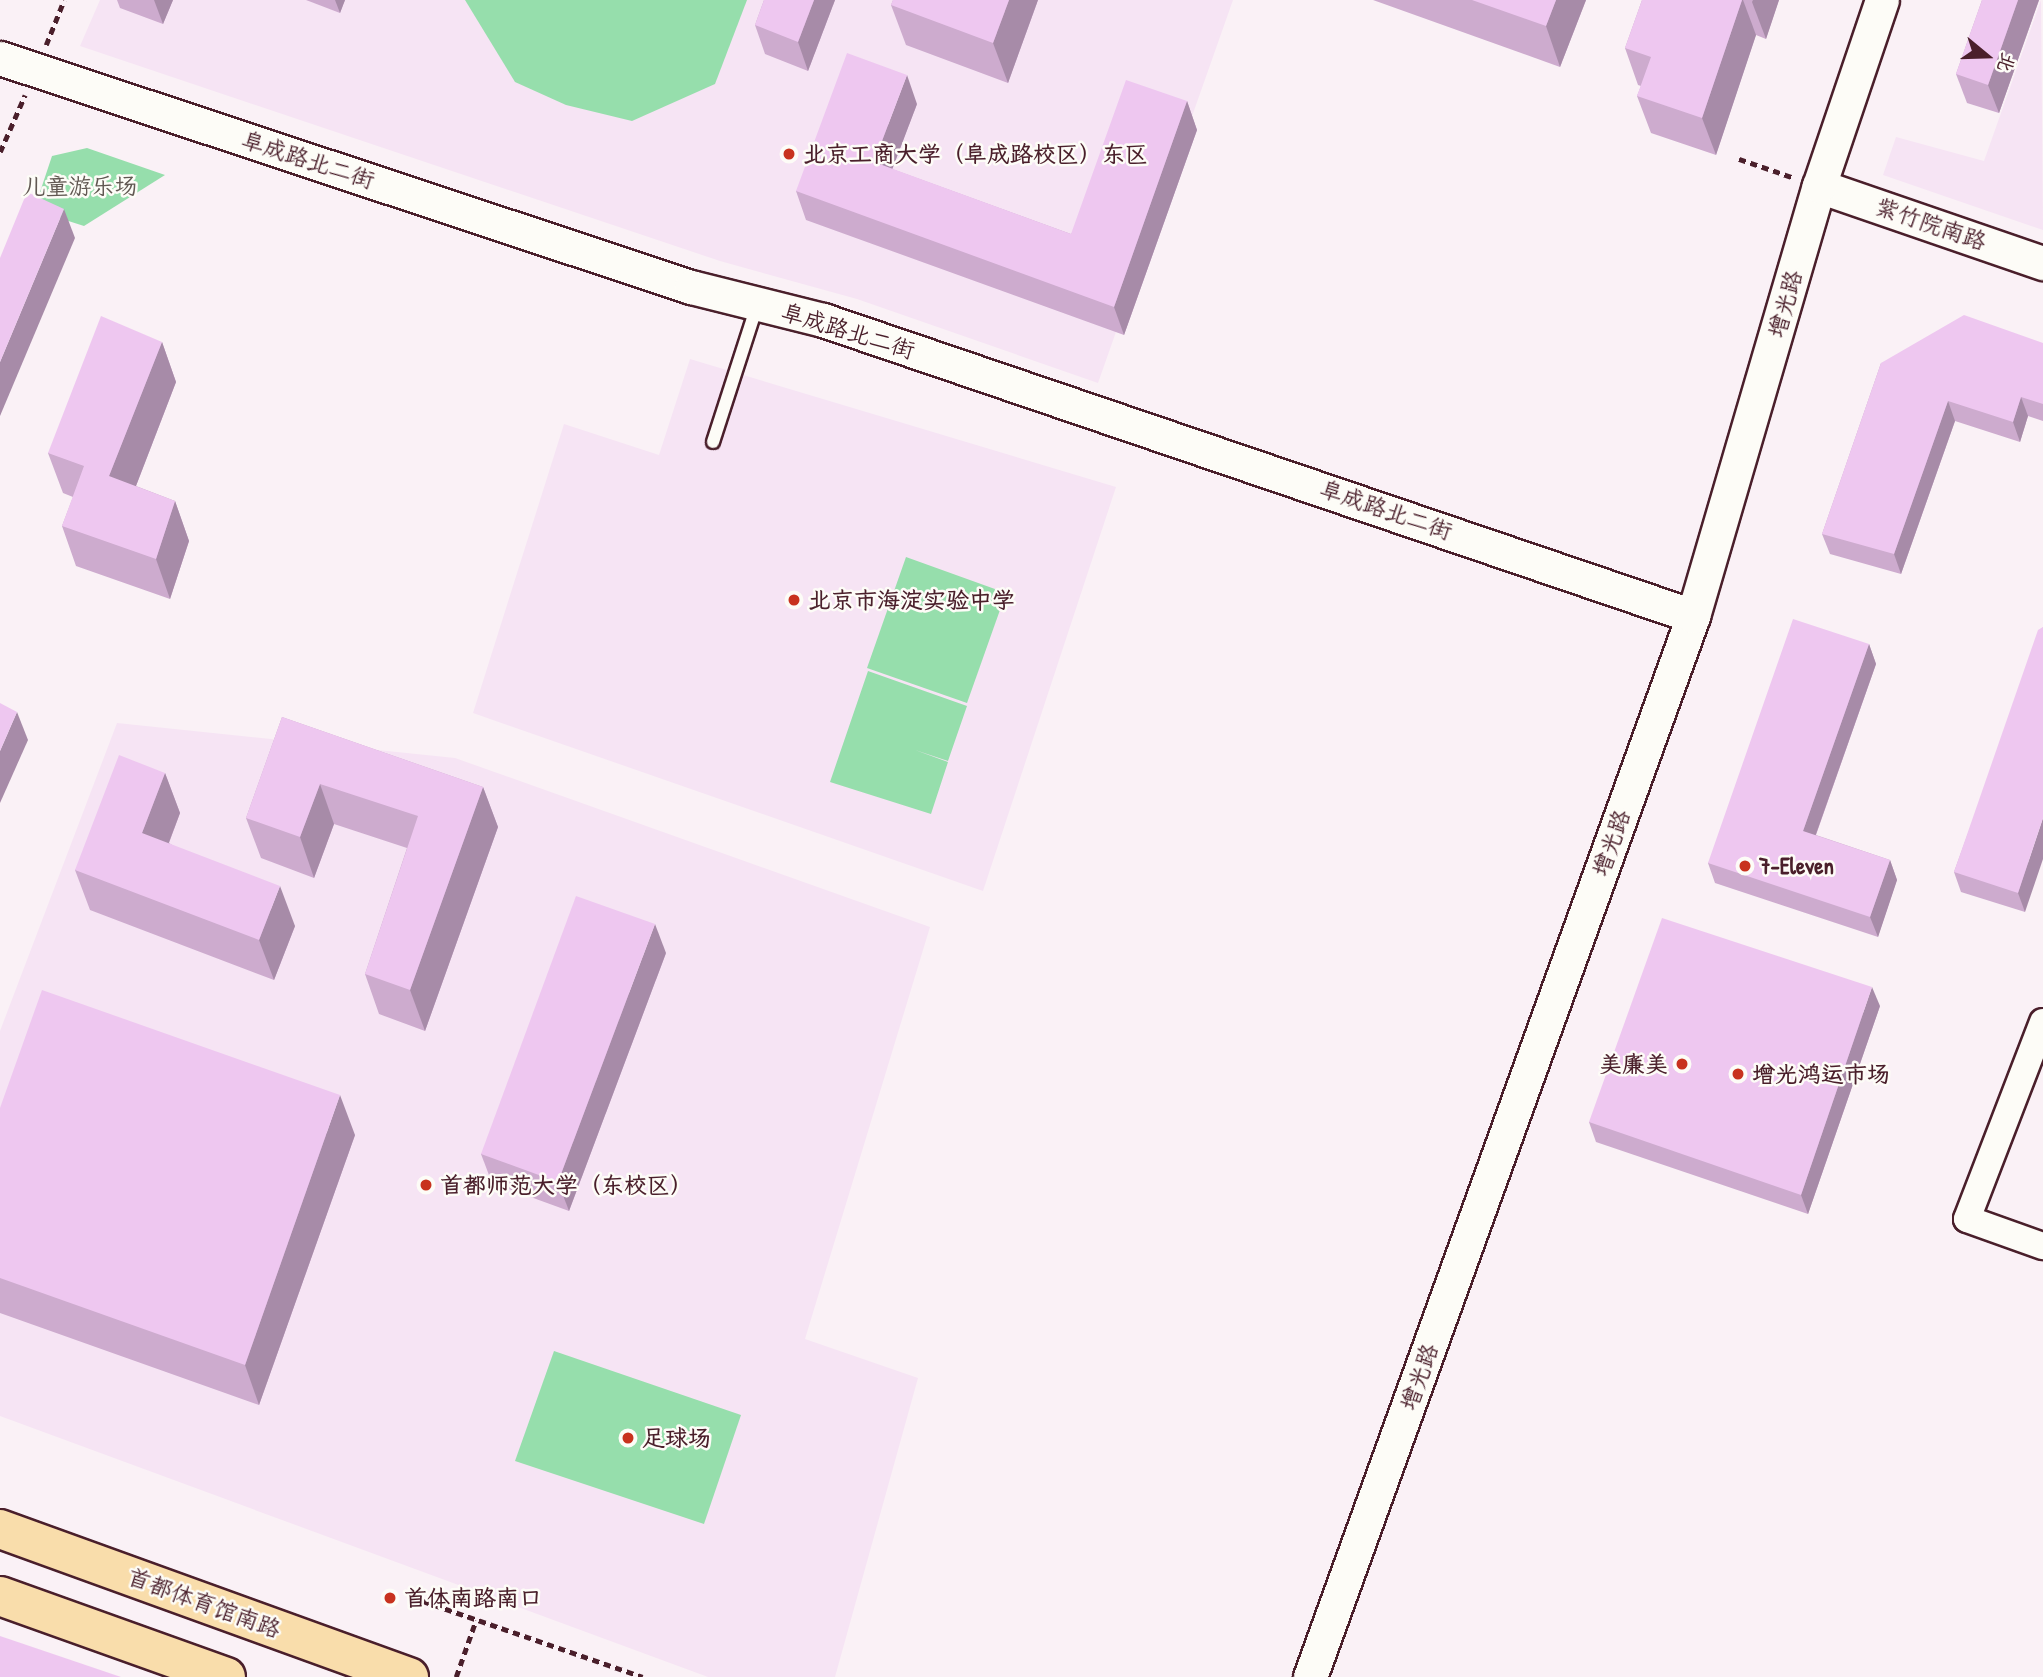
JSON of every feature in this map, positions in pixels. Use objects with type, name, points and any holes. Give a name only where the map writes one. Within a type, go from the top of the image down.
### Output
[{"type":"main road","name":"首都体育馆南路","points":[[0,1529],[409,1677]]},
{"type":"main road","points":[[0,1596],[226,1677]]},
{"type":"street","name":"增光路","points":[[1310,1677],[1693,616],[1819,186],[1882,0]]},
{"type":"street","name":"阜成路北二街","points":[[0,58],[691,287],[823,320],[1693,616]]},
{"type":"street","name":"紫竹院南路","points":[[1819,186],[2043,263]]},
{"type":"street","points":[[2043,1022],[1967,1219],[2043,1246]]},
{"type":"lane","points":[[713,442],[758,304]]},
{"type":"path","points":[[1739,159],[1819,186]]},
{"type":"path","points":[[411,1597],[643,1677]]},
{"type":"path","points":[[456,1677],[476,1620]]},
{"type":"shaded area","name":"北京工商大学（阜成路校区）东区","points":[[100,0],[1233,0],[1098,383],[857,299],[720,261],[80,46]]},
{"type":"shaded area","points":[[2041,0],[2043,230],[1883,175],[1896,137],[1984,161]]},
{"type":"shaded area","name":"北京市海淀实验中学","points":[[690,359],[1116,487],[983,891],[473,713],[564,424],[659,455]]},
{"type":"shaded area","name":"首都师范大学（东校区）","points":[[117,723],[455,758],[930,927],[805,1339],[918,1378],[835,1677],[708,1677],[0,1416],[0,1031]]},
{"type":"green space","points":[[465,0],[747,0],[715,84],[632,121],[566,105],[515,82]]},
{"type":"green space","name":"儿童游乐场","points":[[87,148],[165,175],[84,226],[34,210],[52,156]]},
{"type":"green space","points":[[906,557],[1006,593],[967,703],[867,668]]},
{"type":"green space","points":[[868,671],[967,706],[948,761],[915,750],[948,762],[931,814],[830,782]]},
{"type":"green space","name":"足球场","points":[[554,1351],[741,1415],[704,1524],[515,1461]]},
{"type":"building","points":[[764,0],[814,0],[798,42],[755,25]]},
{"type":"building","points":[[893,0],[1009,0],[993,43],[891,5]]},
{"type":"building","points":[[1472,0],[1556,0],[1546,26]]},
{"type":"building","points":[[1642,0],[1742,0],[1702,118],[1637,96],[1651,57],[1625,48]]},
{"type":"building","points":[[1982,0],[2018,0],[1988,85],[1956,74]]},
{"type":"building","points":[[847,53],[907,75],[874,162],[1071,234],[1126,80],[1187,101],[1114,307],[796,191]]},
{"type":"building","points":[[27,192],[64,209],[0,362],[0,258]]},
{"type":"building","points":[[1964,315],[2043,343],[2043,404],[2021,397],[2013,422],[1948,401],[1894,554],[1822,534],[1881,363]]},
{"type":"building","points":[[101,316],[162,342],[109,476],[175,501],[156,559],[62,526],[84,466],[48,453]]},
{"type":"building","points":[[1793,619],[1869,644],[1803,831],[1890,860],[1870,917],[1708,863]]},
{"type":"building","points":[[2043,627],[2043,818],[2018,893],[1954,872],[2038,630]]},
{"type":"building","points":[[0,703],[17,712],[0,751]]},
{"type":"building","points":[[282,717],[483,787],[410,990],[365,974],[418,816],[320,784],[300,837],[246,818]]},
{"type":"building","points":[[119,755],[165,773],[142,833],[280,886],[259,940],[75,870]]},
{"type":"building","points":[[576,896],[655,924],[558,1182],[481,1154]]},
{"type":"building","name":"增光鸿运市场","points":[[1662,918],[1872,987],[1801,1195],[1589,1122]]},
{"type":"building","points":[[42,990],[340,1095],[245,1365],[0,1278],[0,1108]]},
{"type":"building","points":[[0,1636],[121,1677],[0,1677]]},
{"type":"place","name":"北京工商大学（阜成路校区）东区","points":[[789,154]]},
{"type":"place","name":"北京市海淀实验中学","points":[[794,600]]},
{"type":"place","name":"7-Eleven","points":[[1745,866]]},
{"type":"place","name":"美廉美","points":[[1682,1064]]},
{"type":"place","name":"增光鸿运市场","points":[[1738,1074]]},
{"type":"place","name":"首都师范大学（东校区）","points":[[426,1185]]},
{"type":"place","name":"足球场","points":[[628,1438]]},
{"type":"place","name":"首体南路南口","points":[[390,1598]]}]
